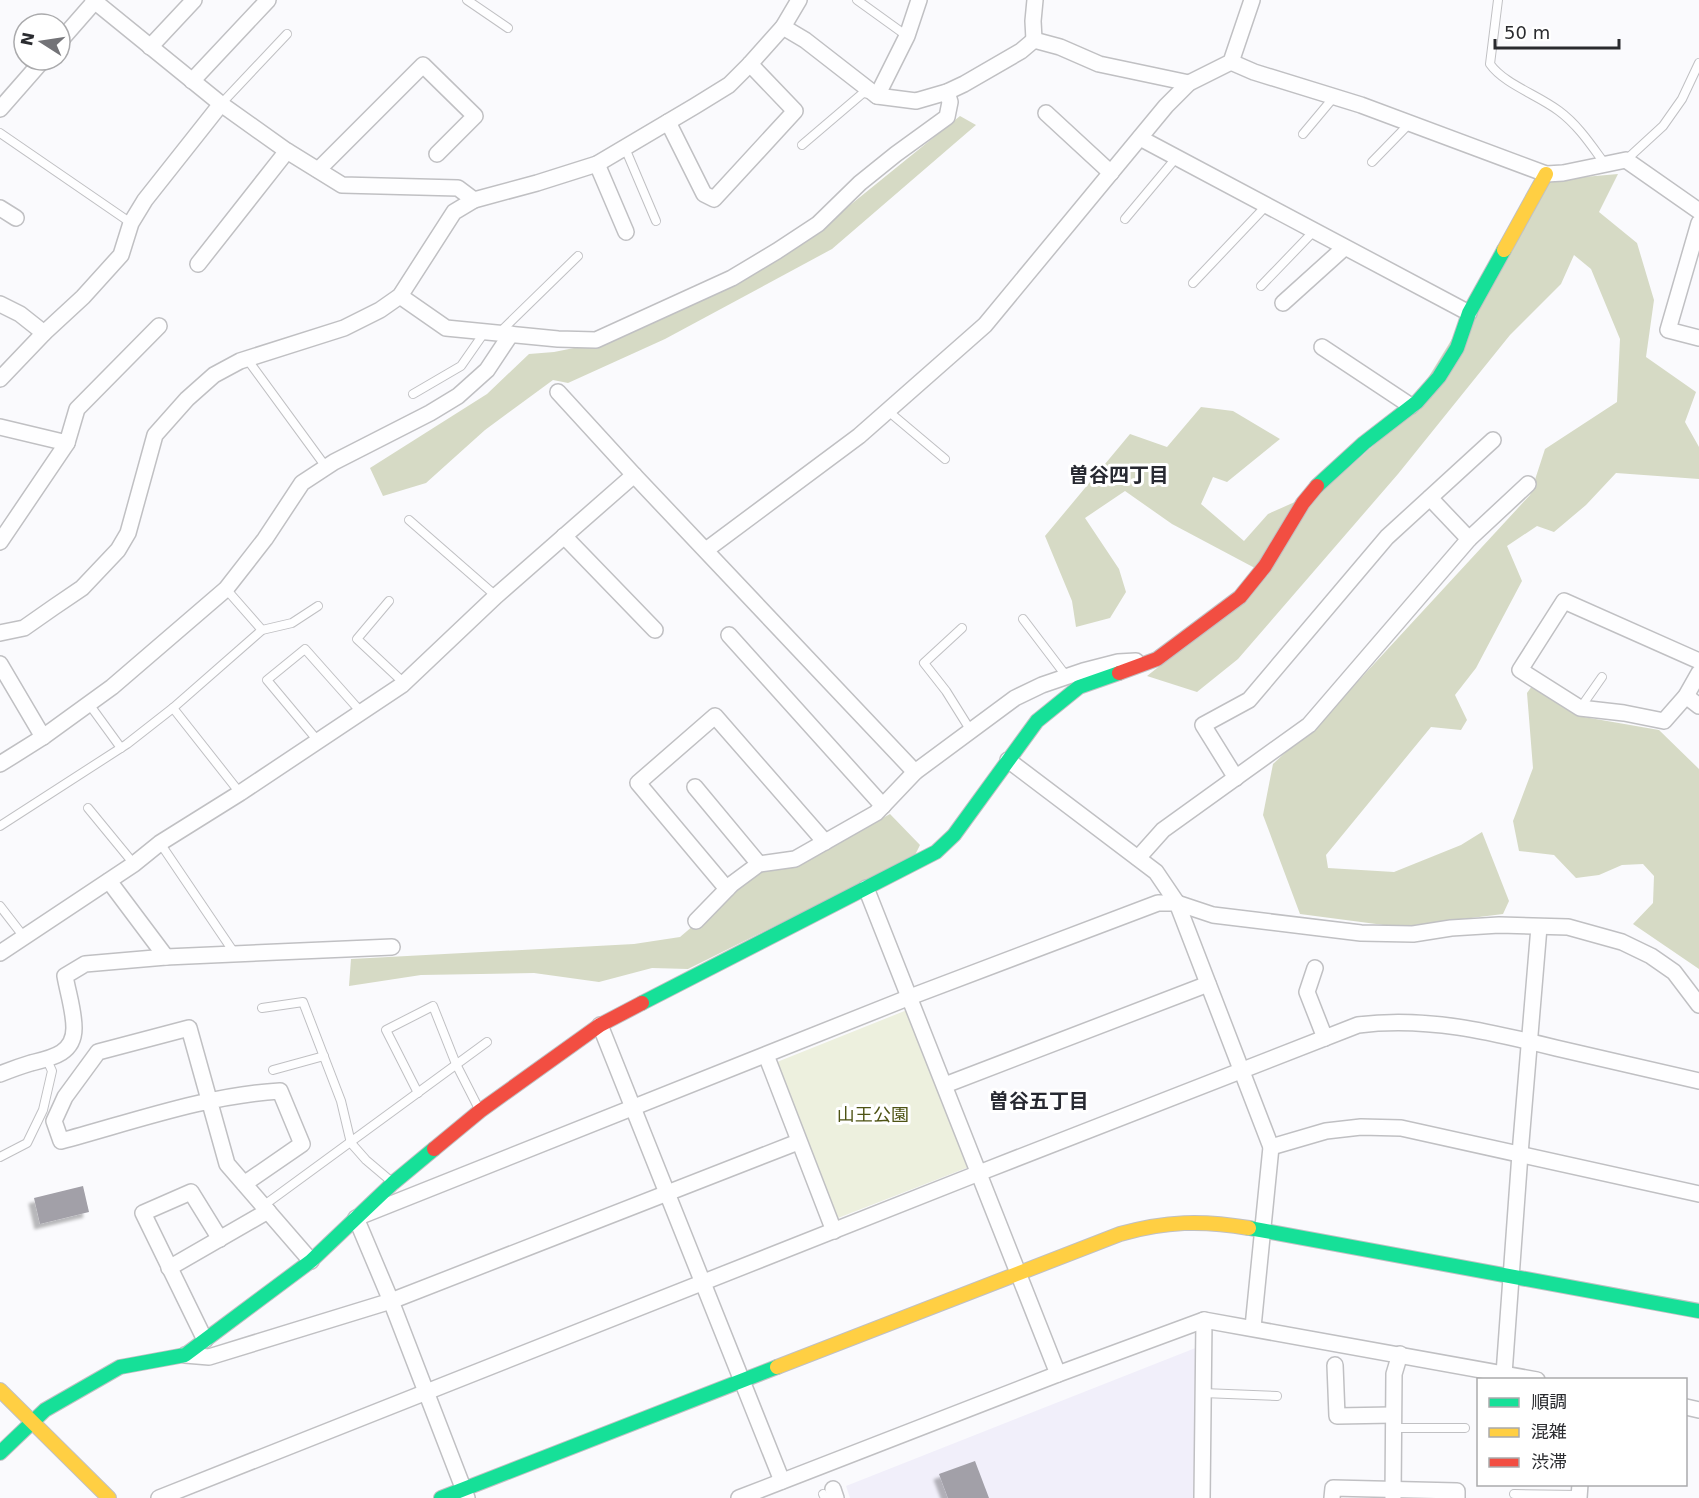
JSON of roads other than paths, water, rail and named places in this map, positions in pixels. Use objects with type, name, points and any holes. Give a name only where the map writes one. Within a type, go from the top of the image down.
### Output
[{"type":"street","points":[[150,47],[194,0]]},
{"type":"street","points":[[192,81],[268,0]]},
{"type":"street","points":[[0,633],[24,628],[82,588],[118,550],[128,533],[155,435],[187,399],[214,375],[246,359],[344,328],[380,310],[400,296],[454,212],[474,200],[597,164],[729,85],[783,27],[799,0]]},
{"type":"street","points":[[877,96],[907,36],[919,0]]},
{"type":"street","points":[[1034,40],[1035,0]]},
{"type":"street","points":[[706,550],[859,436],[985,325],[1140,138],[1189,83],[1231,62],[1252,0]]},
{"type":"street","points":[[72,27],[94,1],[221,104],[287,151],[342,185],[458,188],[474,200]]},
{"type":"street","points":[[783,27],[805,40],[877,96],[916,101],[947,92],[1021,51],[1034,40]]},
{"type":"street","points":[[1034,40],[1060,47],[1099,64],[1189,83]]},
{"type":"street","points":[[1231,62],[1254,72],[1410,123],[1546,174],[1563,173],[1626,160],[1699,211]]},
{"type":"street","points":[[668,122],[704,194],[714,199],[795,111],[750,64]]},
{"type":"street","points":[[318,170],[423,65],[475,116],[437,154]]},
{"type":"street","points":[[2,103],[32,72]]},
{"type":"street","points":[[400,296],[446,327],[597,340],[732,278],[818,224],[860,183],[947,117],[950,102],[947,92]]},
{"type":"street","points":[[0,379],[83,297],[121,255],[131,223],[145,200],[221,104]]},
{"type":"street","points":[[1046,113],[1111,173]]},
{"type":"street","points":[[1140,138],[1469,313]]},
{"type":"street","points":[[198,264],[287,151]]},
{"type":"street","points":[[597,164],[626,232]]},
{"type":"street","points":[[185,1354],[311,1261],[393,1183],[480,1111],[600,1025],[936,852],[954,835],[1037,721],[1079,687],[1157,659],[1240,597],[1265,566],[1303,502],[1320,482],[1411,406],[1439,377],[1457,348],[1469,313],[1546,174]]},
{"type":"street","points":[[0,208],[16,218]]},
{"type":"street","points":[[1699,223],[1668,330],[1699,338]]},
{"type":"street","points":[[1283,303],[1344,248]]},
{"type":"street","points":[[0,304],[20,314],[44,333]]},
{"type":"street","points":[[0,542],[66,443],[77,409],[159,326]]},
{"type":"street","points":[[0,764],[44,737],[112,687],[226,590],[265,539],[302,483],[326,467],[458,396],[487,370],[498,333]]},
{"type":"street","points":[[1322,347],[1411,406]]},
{"type":"street","points":[[558,392],[915,772]]},
{"type":"street","points":[[0,427],[66,443]]},
{"type":"street","points":[[1236,778],[1203,725],[1249,700],[1387,537],[1493,440]]},
{"type":"street","points":[[0,953],[134,864],[160,843],[240,793],[404,683],[496,596],[634,475]]},
{"type":"street","points":[[1138,858],[1163,830],[1309,725],[1469,539],[1528,484]]},
{"type":"street","points":[[1430,498],[1469,539]]},
{"type":"street","points":[[564,536],[655,630]]},
{"type":"street","points":[[1699,661],[1564,601],[1520,670],[1580,708],[1664,721],[1686,696],[1699,673]]},
{"type":"street","points":[[729,634],[883,806]]},
{"type":"street","points":[[696,921],[728,889],[759,864],[795,859],[876,813],[915,772],[1015,698],[1067,676],[1118,662],[1157,659]]},
{"type":"street","points":[[0,664],[44,737]]},
{"type":"street","points":[[1686,696],[1699,706]]},
{"type":"street","points":[[728,889],[638,783],[715,716],[825,842]]},
{"type":"street","points":[[1008,760],[1156,872],[1177,903],[1271,1147],[1253,1327]]},
{"type":"street","points":[[695,787],[759,864]]},
{"type":"street","points":[[109,880],[166,957]]},
{"type":"street","points":[[866,888],[1058,1374]]},
{"type":"street","points":[[356,1218],[910,997],[1158,903],[1177,903],[1213,915],[1362,933],[1413,934],[1451,928],[1499,925],[1568,927],[1622,942],[1652,956],[1674,972],[1699,1005]]},
{"type":"street","points":[[1504,1374],[1539,927]]},
{"type":"street","points":[[0,1074],[47,1060],[64,1051],[73,1040],[74,1027],[65,976],[85,964],[166,957],[392,946]]},
{"type":"street","points":[[1314,968],[1307,992],[1325,1038]]},
{"type":"street","points":[[945,1085],[1208,984]]},
{"type":"street","points":[[159,1498],[1358,1025],[1395,1022],[1438,1023],[1699,1081]]},
{"type":"street","points":[[600,1025],[782,1481]]},
{"type":"street","points":[[244,1184],[302,1144],[280,1091],[211,1101],[61,1141],[54,1121],[65,1097],[98,1052],[189,1028],[211,1101],[227,1164],[244,1184],[311,1261]]},
{"type":"street","points":[[766,1055],[834,1231]]},
{"type":"street","points":[[1271,1147],[1326,1131],[1361,1127],[1401,1128],[1699,1194]]},
{"type":"street","points":[[0,1453],[45,1410],[120,1367],[185,1354],[209,1357],[391,1301],[798,1142]]},
{"type":"street","points":[[205,1340],[143,1213],[191,1192],[220,1239]]},
{"type":"street","points":[[170,1268],[220,1239],[265,1208]]},
{"type":"street","points":[[356,1218],[391,1301],[465,1494]]},
{"type":"street","points":[[441,1498],[465,1494],[742,1381],[1139,1228],[1181,1222],[1207,1222],[1262,1230],[1699,1311]]},
{"type":"street","points":[[1202,1498],[1204,1320]]},
{"type":"street","points":[[739,1498],[1204,1320],[1526,1378]]},
{"type":"street","points":[[1393,1494],[1394,1374],[1400,1354]]},
{"type":"street","points":[[1335,1365],[1337,1416],[1393,1421]]},
{"type":"street","points":[[0,1390],[109,1498]]},
{"type":"street","points":[[1332,1498],[1333,1488],[1393,1494],[1457,1491],[1456,1498]]},
{"type":"lane","points":[[467,0],[508,28]]},
{"type":"lane","points":[[857,0],[907,36]]},
{"type":"lane","points":[[1498,0],[1490,64],[1497,75],[1559,111],[1581,132],[1605,164]]},
{"type":"lane","points":[[221,104],[287,34]]},
{"type":"lane","points":[[1626,160],[1663,126],[1682,99],[1699,63]]},
{"type":"lane","points":[[802,145],[863,93],[877,96]]},
{"type":"lane","points":[[1303,134],[1334,97]]},
{"type":"lane","points":[[1372,162],[1410,123]]},
{"type":"lane","points":[[0,133],[131,223]]},
{"type":"lane","points":[[625,148],[656,221]]},
{"type":"lane","points":[[1125,219],[1176,158]]},
{"type":"lane","points":[[1193,283],[1266,206]]},
{"type":"lane","points":[[1261,286],[1313,232]]},
{"type":"lane","points":[[413,394],[461,366],[578,256]]},
{"type":"lane","points":[[246,359],[326,467]]},
{"type":"lane","points":[[888,411],[945,459]]},
{"type":"lane","points":[[409,520],[496,596]]},
{"type":"lane","points":[[226,590],[262,630]]},
{"type":"lane","points":[[389,601],[357,639],[404,683]]},
{"type":"lane","points":[[0,826],[121,748],[173,708],[262,630],[292,623],[318,606]]},
{"type":"lane","points":[[1023,619],[1067,676]]},
{"type":"lane","points":[[962,628],[924,663],[946,691],[971,731]]},
{"type":"lane","points":[[318,741],[267,680],[305,649],[362,712]]},
{"type":"lane","points":[[1580,708],[1602,677]]},
{"type":"lane","points":[[89,704],[121,748]]},
{"type":"lane","points":[[173,708],[240,793]]},
{"type":"lane","points":[[88,808],[134,864]]},
{"type":"lane","points":[[160,843],[236,954]]},
{"type":"lane","points":[[0,906],[24,937]]},
{"type":"lane","points":[[262,1008],[303,1002],[341,1101],[351,1143],[366,1160],[393,1183]]},
{"type":"lane","points":[[418,1093],[386,1030],[433,1006],[456,1064],[480,1111]]},
{"type":"lane","points":[[265,1208],[487,1042]]},
{"type":"lane","points":[[273,1070],[324,1056]]},
{"type":"lane","points":[[0,1157],[27,1143],[43,1110],[52,1071],[47,1060]]},
{"type":"lane","points":[[1203,1393],[1277,1396]]},
{"type":"lane","points":[[1393,1421],[1465,1428]]},
{"type":"lane","points":[[1514,1494],[1580,1493]]},
{"type":"district","name":"曽谷四丁目","points":[[1119,475]]},
{"type":"district","name":"曽谷五丁目","points":[[1039,1101]]},
{"type":"park label","name":"山王公園","points":[[873,1114]]}]
